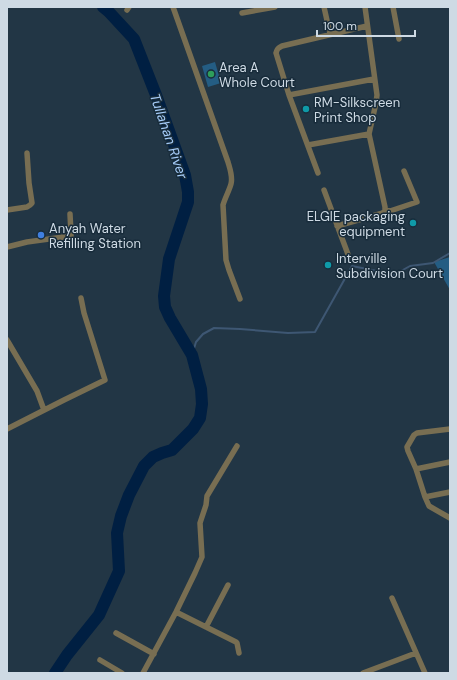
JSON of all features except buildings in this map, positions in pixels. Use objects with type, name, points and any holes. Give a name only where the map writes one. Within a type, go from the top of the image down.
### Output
[{"type":"street","points":[[173,7],[226,155],[232,176],[231,184],[223,205],[226,260],[240,299]]},
{"type":"street","points":[[242,13],[275,7]]},
{"type":"street","points":[[324,7],[330,34]]},
{"type":"street","points":[[365,7],[376,95],[376,102],[369,134],[385,210]]},
{"type":"street","points":[[393,7],[399,39]]},
{"type":"street","points":[[318,173],[289,95],[276,53],[278,47],[367,26]]},
{"type":"street","points":[[289,95],[374,79]]},
{"type":"street","points":[[308,145],[369,134]]},
{"type":"street","points":[[7,210],[27,207],[32,203],[27,153]]},
{"type":"street","points":[[337,226],[382,213],[385,210],[390,211],[417,202],[404,171]]},
{"type":"street","points":[[324,190],[349,257]]},
{"type":"street","points":[[7,247],[27,242],[71,236],[70,214]]},
{"type":"street","points":[[7,429],[105,381],[84,314],[81,298]]},
{"type":"street","points":[[7,340],[37,390],[44,410]]},
{"type":"street","points":[[450,429],[417,433],[414,435],[407,447],[429,506],[450,518]]},
{"type":"street","points":[[143,673],[176,612],[202,557],[200,523],[206,505],[207,496],[237,446]]},
{"type":"street","points":[[416,469],[450,462]]},
{"type":"street","points":[[425,496],[450,492]]},
{"type":"street","points":[[206,628],[228,585]]},
{"type":"street","points":[[392,598],[425,673]]},
{"type":"street","points":[[176,612],[236,642],[239,653]]},
{"type":"street","points":[[116,633],[154,654]]},
{"type":"street","points":[[363,673],[416,653]]},
{"type":"street","points":[[100,660],[122,673]]},
{"type":"shaded area","name":"Area A Whole Court","points":[[215,62],[221,83],[208,87],[202,66]]},
{"type":"shaded area","points":[[450,257],[450,290],[434,262]]},
{"type":"waterway","name":"Tullahan River","points":[[55,673],[67,655],[99,615],[119,571],[117,533],[121,516],[129,495],[144,466],[153,457],[172,450],[193,429],[200,418],[202,404],[201,389],[192,355],[170,318],[165,307],[164,296],[169,259],[188,202],[185,175],[134,39],[103,7]]},
{"type":"waterway","points":[[192,355],[196,342],[203,334],[214,328],[288,333],[315,332],[352,266],[377,271],[392,276],[410,266],[433,263],[450,253]]},
{"type":"place","name":"Area A Whole Court","points":[[211,74]]},
{"type":"place","name":"RM-Silkscreen Print Shop","points":[[306,109]]},
{"type":"place","name":"ELGIE packaging equipment","points":[[413,223]]},
{"type":"place","name":"Anyah Water Refilling Station","points":[[41,235]]},
{"type":"place","name":"Interville Subdivision Court","points":[[328,265]]}]
